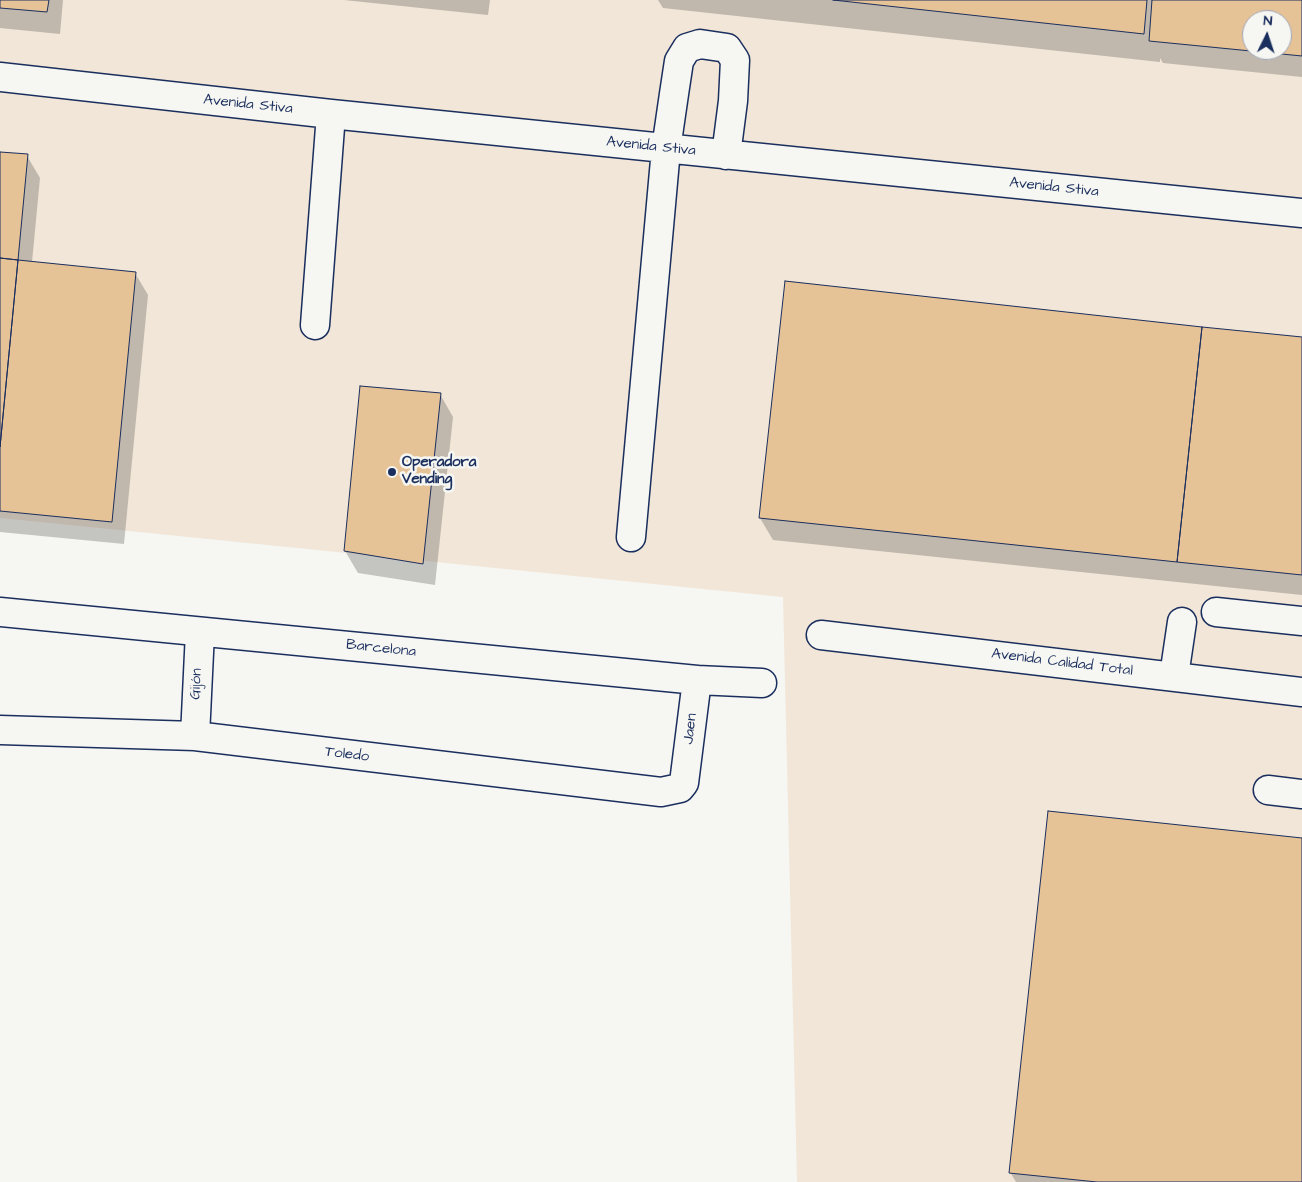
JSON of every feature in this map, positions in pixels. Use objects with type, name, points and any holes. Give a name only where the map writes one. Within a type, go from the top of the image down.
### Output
[{"type":"street","points":[[631,537],[666,149],[680,61],[687,48],[700,44],[727,48],[735,60],[733,101],[726,155]]},
{"type":"street","name":"Avenida Stiva","points":[[0,77],[666,149],[1302,213]]},
{"type":"street","points":[[314,325],[331,114]]},
{"type":"street","name":"Barcelona","points":[[0,612],[697,680],[762,683]]},
{"type":"street","points":[[1216,612],[1302,621]]},
{"type":"street","points":[[1174,676],[1182,622]]},
{"type":"street","name":"Gijón","points":[[195,736],[200,632]]},
{"type":"street","name":"Avenida Calidad Total","points":[[821,635],[1302,692]]},
{"type":"street","name":"Jaen","points":[[686,777],[697,680]]},
{"type":"street","name":"Toledo","points":[[0,730],[195,736],[661,792],[680,788],[686,777]]},
{"type":"street","points":[[1268,790],[1302,794]]},
{"type":"shaded area","points":[[0,0],[1302,0],[1302,1182],[797,1182],[783,597],[0,518]]},
{"type":"building","points":[[0,0],[49,0],[47,12],[0,8]]},
{"type":"building","points":[[833,0],[1147,0],[1144,34]]},
{"type":"building","points":[[1152,0],[1302,0],[1302,56],[1292,55],[1292,10],[1242,10],[1242,50],[1149,41]]},
{"type":"building","points":[[0,152],[28,154],[18,260],[0,258]]},
{"type":"building","points":[[0,258],[18,260],[0,447]]},
{"type":"building","points":[[18,260],[136,272],[112,522],[0,511],[0,447]]},
{"type":"building","points":[[785,281],[1202,327],[1177,562],[759,518]]},
{"type":"building","points":[[1202,327],[1302,337],[1302,575],[1177,562]]},
{"type":"building","name":"Operadora Vending","points":[[360,386],[441,393],[423,564],[344,551]]},
{"type":"building","points":[[1048,811],[1302,838],[1302,1182],[1097,1182],[1009,1173]]},
{"type":"place","name":"Operadora Vending","points":[[392,472]]}]
